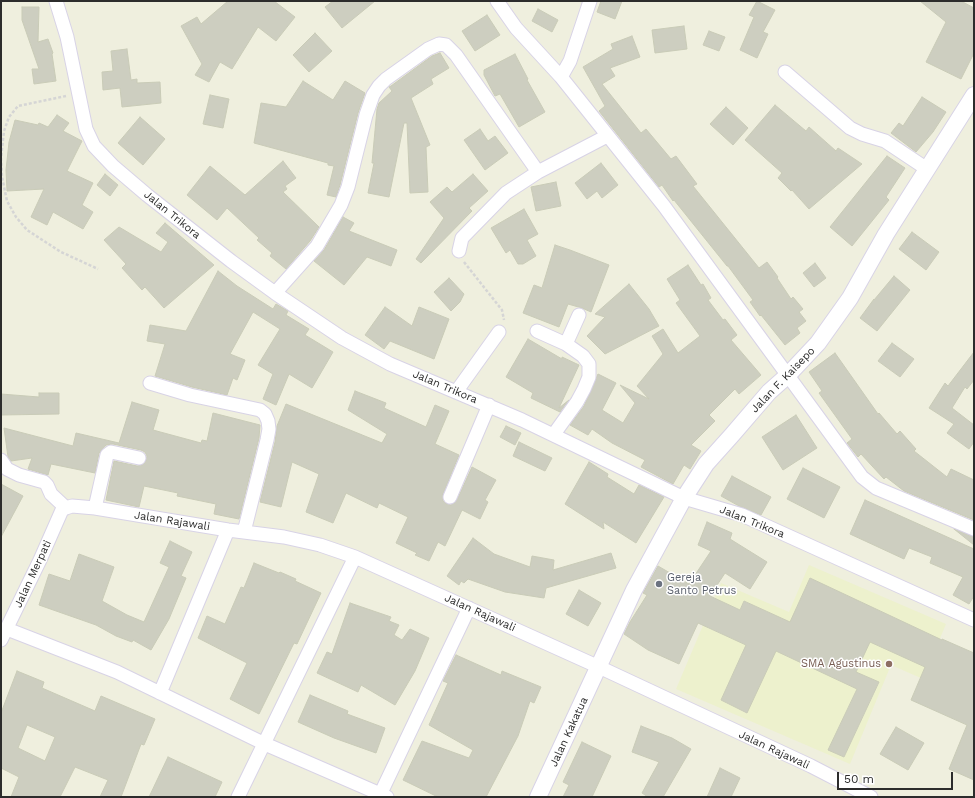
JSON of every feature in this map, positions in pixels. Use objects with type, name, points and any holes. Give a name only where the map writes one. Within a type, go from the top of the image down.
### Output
[{"type":"street","name":"Jalan Trikora","points":[[56,1],[67,37],[86,129],[94,146],[113,166],[225,256],[275,293],[342,338],[390,364],[554,434],[684,498],[742,515],[974,620]]},
{"type":"street","points":[[497,1],[516,28],[561,77],[664,206],[862,477],[876,488],[974,529]]},
{"type":"street","points":[[561,77],[570,62],[590,1]]},
{"type":"street","points":[[275,293],[317,246],[342,205],[366,115],[373,95],[386,79],[433,46],[442,43],[445,44],[456,55],[538,172]]},
{"type":"street","points":[[785,72],[850,128],[862,134],[885,141],[927,169]]},
{"type":"street","name":"Jalan F. Kaisepo","points":[[599,668],[634,590],[684,498],[706,464],[769,392],[787,376],[818,343],[850,298],[886,234],[974,95]]},
{"type":"street","points":[[459,251],[462,238],[506,193],[538,172],[607,136]]},
{"type":"street","points":[[566,344],[579,315]]},
{"type":"street","points":[[538,331],[566,344],[583,356],[589,364],[589,377],[577,402],[554,434]]},
{"type":"street","points":[[456,392],[499,332]]},
{"type":"street","points":[[150,383],[190,395],[260,410],[265,414],[268,421],[267,440],[244,532]]},
{"type":"street","points":[[450,497],[489,405]]},
{"type":"street","points":[[95,508],[107,455],[111,452],[139,458]]},
{"type":"street","points":[[1,460],[7,469],[19,475],[44,482],[51,494],[66,508]]},
{"type":"street","name":"Jalan Rajawali","points":[[66,508],[72,506],[95,508],[284,538],[320,545],[354,557],[469,608],[811,766],[871,797]]},
{"type":"street","name":"Jalan Merpati","points":[[4,635],[62,510],[66,508]]},
{"type":"street","points":[[160,693],[228,530]]},
{"type":"street","points":[[238,797],[265,744],[354,557]]},
{"type":"street","points":[[4,635],[117,672],[265,744],[383,796],[469,608]]},
{"type":"street","name":"Jalan Kakatua","points":[[538,797],[599,668]]},
{"type":"path","points":[[78,93],[18,106],[9,117],[4,132],[1,158],[2,177],[7,201],[16,217],[27,230],[61,252],[98,269]]},
{"type":"path","points":[[459,251],[462,259],[502,310],[504,326],[499,332]]},
{"type":"shaded area","name":"SMA Agustinus","points":[[809,565],[946,624],[923,679],[891,665],[850,764],[676,689],[721,583],[789,612]],"holes":[[[810,579],[937,638],[924,666],[842,629],[835,644],[863,657],[850,685],[766,646],[779,618],[819,637],[826,621],[796,608]],[[720,601],[740,610],[744,601],[776,616],[761,651],[708,628]],[[744,651],[770,663],[746,713],[721,700]],[[863,675],[879,683],[844,757],[829,750]]]},
{"type":"building","points":[[228,1],[274,1],[295,17],[276,41],[258,27],[232,69],[220,62],[209,82],[195,75],[202,64],[181,26],[197,17],[201,24]]},
{"type":"building","points":[[333,1],[375,1],[342,28],[325,7]]},
{"type":"building","points":[[601,1],[622,1],[615,19],[597,12]]},
{"type":"building","points":[[757,1],[775,10],[763,32],[768,34],[757,58],[740,50],[754,17],[749,15]]},
{"type":"building","points":[[920,1],[961,1],[974,8],[974,53],[961,79],[926,62],[946,22]]},
{"type":"building","points":[[22,7],[39,7],[38,42],[48,39],[53,53],[56,81],[34,84],[32,69],[39,69],[22,20]]},
{"type":"building","points":[[538,9],[558,20],[552,32],[532,21]]},
{"type":"building","points":[[487,15],[500,35],[475,51],[462,31]]},
{"type":"building","points":[[684,26],[687,49],[655,53],[652,30]]},
{"type":"building","points":[[709,31],[725,37],[719,51],[703,45]]},
{"type":"building","points":[[315,33],[332,51],[309,72],[293,55]]},
{"type":"building","points":[[632,36],[640,57],[610,68],[615,76],[602,84],[641,133],[646,129],[671,159],[676,156],[697,184],[693,186],[759,268],[767,262],[791,299],[793,297],[803,309],[799,312],[806,321],[797,328],[800,333],[785,345],[761,315],[760,316],[750,302],[753,300],[728,266],[674,200],[673,201],[662,185],[659,187],[599,111],[605,106],[583,67],[613,49],[611,44]]},
{"type":"building","points":[[127,49],[131,80],[137,79],[137,83],[160,82],[161,103],[122,107],[120,88],[103,90],[102,72],[113,71],[111,51]]},
{"type":"building","points":[[440,53],[449,68],[431,79],[433,84],[411,98],[430,145],[426,147],[428,192],[410,193],[407,123],[404,123],[389,197],[368,193],[374,163],[372,163],[377,109],[379,103],[392,91],[389,87],[432,56]]},
{"type":"building","points":[[515,54],[528,79],[527,80],[545,112],[519,127],[500,94],[495,96],[484,75],[484,70]]},
{"type":"building","points":[[303,81],[333,100],[345,81],[365,93],[358,113],[336,197],[327,195],[334,166],[328,165],[328,163],[254,143],[261,103],[286,107]]},
{"type":"building","points":[[210,95],[229,99],[223,128],[203,124]]},
{"type":"building","points":[[922,97],[946,112],[933,132],[916,152],[891,133],[899,123],[903,126]]},
{"type":"building","points":[[775,105],[806,131],[809,127],[836,151],[838,148],[862,164],[809,209],[792,190],[791,191],[778,178],[782,173],[745,140]]},
{"type":"building","points":[[726,107],[748,128],[733,145],[710,124]]},
{"type":"building","points":[[57,115],[69,123],[63,131],[82,141],[67,171],[93,183],[82,205],[93,212],[83,229],[53,212],[47,225],[31,217],[44,189],[7,191],[6,170],[9,142],[15,120],[38,125],[39,123],[48,127]]},
{"type":"building","points":[[140,117],[165,139],[143,165],[118,143]]},
{"type":"building","points":[[480,129],[488,141],[495,136],[508,153],[485,170],[464,140]]},
{"type":"building","points":[[887,156],[905,168],[886,197],[889,200],[852,246],[830,227]]},
{"type":"building","points":[[283,161],[296,178],[285,186],[287,189],[283,192],[319,227],[310,241],[286,269],[270,256],[272,253],[257,240],[259,238],[227,208],[217,220],[187,195],[210,166],[245,195]]},
{"type":"building","points":[[601,163],[618,185],[602,198],[597,191],[587,199],[575,183]]},
{"type":"building","points":[[105,174],[118,185],[110,196],[97,185]]},
{"type":"building","points":[[473,174],[488,191],[469,208],[472,211],[421,263],[416,259],[444,218],[430,202],[447,187],[452,192]]},
{"type":"building","points":[[556,182],[561,206],[536,211],[531,187]]},
{"type":"building","points":[[524,209],[538,234],[527,240],[536,256],[523,264],[518,264],[510,250],[506,253],[491,228]]},
{"type":"building","points":[[343,217],[354,223],[349,231],[397,250],[391,266],[367,257],[344,285],[314,261],[324,250]]},
{"type":"building","points":[[165,223],[214,265],[164,308],[145,287],[142,290],[122,268],[126,264],[104,240],[119,227],[161,252],[168,242],[156,233]]},
{"type":"building","points":[[912,232],[939,252],[926,270],[899,249]]},
{"type":"building","points":[[555,245],[609,265],[591,312],[568,304],[559,327],[523,313],[534,285],[542,288]]},
{"type":"building","points":[[815,263],[826,278],[814,287],[803,273]]},
{"type":"building","points":[[688,265],[701,285],[703,284],[711,298],[708,300],[723,320],[725,319],[737,335],[731,340],[761,375],[739,394],[735,389],[709,415],[715,421],[691,445],[701,451],[690,469],[684,465],[673,484],[641,467],[645,460],[612,443],[592,429],[588,435],[570,425],[584,406],[598,374],[616,383],[602,410],[623,423],[635,403],[620,385],[649,399],[637,386],[663,354],[652,336],[663,329],[678,353],[700,336],[676,303],[680,300],[667,279]]},
{"type":"building","points":[[218,271],[237,286],[273,309],[276,304],[288,311],[286,315],[309,329],[305,335],[333,352],[312,388],[289,374],[276,405],[263,399],[273,374],[258,365],[280,329],[253,312],[230,354],[245,360],[237,380],[233,378],[227,395],[155,376],[165,344],[147,341],[150,325],[186,331]]},
{"type":"building","points":[[894,276],[910,290],[877,331],[860,318]]},
{"type":"building","points":[[449,278],[464,294],[460,302],[451,311],[434,292]]},
{"type":"building","points":[[629,284],[649,309],[659,326],[605,354],[587,336],[605,317],[595,314]]},
{"type":"building","points":[[385,307],[412,326],[419,307],[449,319],[434,359],[390,341],[384,349],[365,335]]},
{"type":"building","points":[[528,339],[562,359],[562,357],[579,365],[559,408],[569,400],[560,412],[531,398],[533,393],[506,377]]},
{"type":"building","points":[[892,343],[914,359],[900,377],[878,361]]},
{"type":"building","points":[[974,352],[974,380],[967,389],[965,387],[952,408],[974,425],[974,442],[969,449],[947,433],[954,424],[929,408],[945,383],[948,386]]},
{"type":"building","points":[[835,353],[878,414],[879,413],[897,434],[900,431],[916,449],[914,451],[947,477],[951,469],[974,480],[974,520],[904,491],[886,477],[884,479],[861,454],[858,457],[847,443],[852,439],[819,393],[822,391],[809,372]]},
{"type":"building","points":[[355,391],[386,403],[384,408],[426,427],[435,405],[449,411],[435,444],[459,455],[443,494],[443,501],[447,504],[451,505],[457,500],[472,467],[496,480],[485,500],[488,502],[480,519],[462,510],[445,546],[438,542],[429,561],[415,555],[417,553],[396,543],[408,517],[379,503],[377,508],[346,493],[333,523],[306,512],[319,474],[292,462],[281,507],[260,502],[275,442],[277,426],[286,404],[382,443],[387,434],[348,410]]},
{"type":"building","points":[[39,393],[59,393],[59,414],[1,415],[1,394],[39,397]]},
{"type":"building","points":[[132,402],[159,410],[153,430],[201,443],[202,440],[207,441],[213,413],[260,425],[259,438],[239,519],[214,514],[216,504],[177,496],[178,493],[144,486],[139,507],[106,500],[114,461],[137,466],[142,465],[145,463],[147,456],[145,452],[141,450],[113,444],[106,445],[99,453],[95,473],[51,464],[48,475],[28,469],[32,458],[11,461],[8,457],[4,428],[73,446],[76,433],[119,443]]},
{"type":"building","points":[[796,415],[817,448],[783,470],[762,437]]},
{"type":"building","points":[[506,426],[521,433],[515,445],[500,437]]},
{"type":"building","points":[[519,442],[552,458],[545,471],[513,456]]},
{"type":"building","points":[[589,462],[608,474],[607,477],[634,494],[639,485],[664,497],[636,543],[603,522],[604,529],[565,504]]},
{"type":"building","points":[[803,468],[840,487],[824,518],[787,499]]},
{"type":"building","points":[[732,476],[771,497],[761,515],[739,506],[721,496]]},
{"type":"building","points":[[1,484],[23,496],[1,537]]},
{"type":"building","points":[[865,500],[974,549],[974,596],[969,604],[953,595],[963,577],[930,563],[932,557],[909,548],[904,559],[850,534]]},
{"type":"building","points":[[707,522],[732,533],[730,539],[767,562],[750,589],[725,573],[710,596],[740,610],[744,601],[790,622],[810,578],[942,640],[974,653],[974,780],[949,769],[967,725],[911,700],[925,667],[870,642],[856,672],[879,682],[844,757],[828,750],[857,689],[776,651],[747,713],[721,700],[746,645],[698,623],[679,664],[648,650],[624,634],[647,595],[643,593],[658,566],[689,584],[711,551],[698,545]]},
{"type":"building","points":[[954,529],[974,537],[974,545]]},
{"type":"building","points":[[473,538],[494,554],[530,567],[532,556],[554,560],[553,570],[611,553],[616,568],[546,588],[544,598],[505,592],[468,579],[464,583],[461,581],[459,585],[447,576]]},
{"type":"building","points":[[170,541],[192,552],[181,576],[186,578],[169,619],[151,650],[133,640],[132,642],[116,636],[96,625],[39,605],[49,574],[70,581],[79,554],[114,567],[102,601],[127,615],[144,622],[169,567],[160,563]]},
{"type":"building","points":[[254,563],[296,579],[295,581],[321,593],[297,644],[294,643],[259,714],[230,699],[247,663],[198,638],[207,616],[225,624],[241,587],[244,588]]},
{"type":"building","points":[[579,590],[601,603],[588,626],[566,614]]},
{"type":"building","points":[[350,603],[391,617],[389,621],[399,625],[394,635],[402,640],[410,629],[429,638],[415,671],[395,705],[361,685],[358,692],[317,673],[327,652],[332,654]]},
{"type":"building","points":[[456,655],[501,675],[502,671],[541,687],[534,703],[530,701],[518,736],[486,797],[438,797],[403,780],[422,741],[469,758],[473,750],[429,725],[448,683],[443,681]]},
{"type":"building","points":[[17,671],[44,682],[42,688],[95,711],[101,696],[155,719],[144,745],[141,744],[121,797],[100,797],[108,780],[75,767],[60,797],[11,797],[19,777],[1,768],[1,713]],"holes":[[[27,725],[55,737],[45,761],[18,748]]]},
{"type":"building","points":[[310,695],[348,711],[347,714],[385,728],[376,753],[334,738],[298,722]]},
{"type":"building","points":[[641,726],[672,738],[691,749],[663,797],[648,797],[642,793],[659,762],[632,752]]},
{"type":"building","points":[[896,727],[924,743],[908,770],[880,754]]},
{"type":"building","points":[[582,742],[611,756],[592,797],[563,797],[569,785],[563,782]]},
{"type":"building","points":[[168,757],[222,782],[215,797],[149,797]]},
{"type":"building","points":[[720,768],[740,778],[731,797],[707,797]]},
{"type":"place","name":"Gereja Santo Petrus","points":[[659,584]]},
{"type":"place","name":"SMA Agustinus","points":[[889,664]]}]
